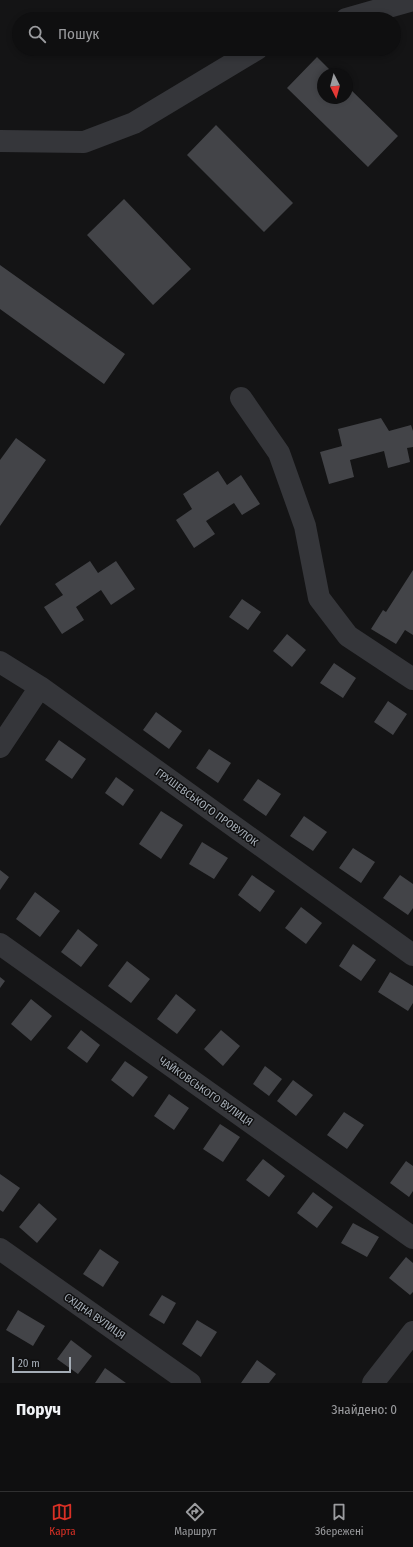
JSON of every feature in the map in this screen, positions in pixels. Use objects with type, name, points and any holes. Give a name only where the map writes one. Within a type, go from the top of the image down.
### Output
[{"type":"street","points":[[371,12],[413,0]]},
{"type":"street","points":[[0,141],[84,142],[134,124],[246,56]]},
{"type":"street","points":[[241,398],[279,453],[305,526],[319,598],[348,636],[413,679]]},
{"type":"street","name":"ГРУШЕВСЬКОГО ПРОВУЛОК","points":[[0,662],[40,687],[413,955]]},
{"type":"street","points":[[0,747],[40,687]]},
{"type":"street","name":"ЧАЙКОВСЬКОГО ВУЛИЦЯ","points":[[0,944],[413,1238]]},
{"type":"street","name":"СХІДНА ВУЛИЦЯ","points":[[0,1249],[190,1383]]},
{"type":"street","points":[[373,1383],[413,1332]]},
{"type":"building","points":[[317,57],[328,68],[317,68],[317,104],[353,104],[353,92],[398,136],[368,167],[287,88]]},
{"type":"building","points":[[216,125],[293,203],[264,232],[187,155]]},
{"type":"building","points":[[124,199],[191,269],[153,305],[87,235]]},
{"type":"building","points":[[0,265],[125,354],[104,384],[0,309]]},
{"type":"building","points":[[381,418],[389,431],[411,425],[413,431],[413,447],[407,448],[410,462],[388,468],[384,451],[350,460],[354,477],[329,484],[320,452],[342,446],[338,429]]},
{"type":"building","points":[[16,438],[46,460],[0,526],[0,460]]},
{"type":"building","points":[[218,471],[227,485],[241,475],[260,504],[242,515],[234,503],[206,521],[215,534],[194,548],[176,520],[192,509],[183,494]]},
{"type":"building","points":[[90,561],[98,573],[116,561],[135,589],[111,605],[101,590],[76,607],[84,620],[62,634],[44,607],[63,595],[55,584]]},
{"type":"building","points":[[413,570],[413,635],[405,630],[396,644],[371,629],[383,610],[386,612]]},
{"type":"building","points":[[242,599],[261,612],[248,630],[229,617]]},
{"type":"building","points":[[287,634],[306,650],[292,667],[273,651]]},
{"type":"building","points":[[334,663],[356,678],[343,698],[320,683]]},
{"type":"building","points":[[388,701],[407,714],[393,735],[374,722]]},
{"type":"building","points":[[156,712],[182,731],[169,749],[143,730]]},
{"type":"building","points":[[59,740],[86,759],[72,779],[45,760]]},
{"type":"building","points":[[209,749],[231,763],[218,783],[196,768]]},
{"type":"building","points":[[116,777],[134,790],[123,806],[105,793]]},
{"type":"building","points":[[258,779],[281,794],[266,816],[243,800]]},
{"type":"building","points":[[161,811],[183,825],[161,859],[139,844]]},
{"type":"building","points":[[304,816],[327,832],[313,851],[290,836]]},
{"type":"building","points":[[202,842],[228,858],[214,879],[189,864]]},
{"type":"building","points":[[353,848],[375,862],[361,883],[339,868]]},
{"type":"building","points":[[0,870],[9,877],[0,890]]},
{"type":"building","points":[[252,875],[275,891],[260,912],[238,895]]},
{"type":"building","points":[[400,875],[413,884],[413,908],[408,915],[383,898]]},
{"type":"building","points":[[35,892],[60,911],[40,937],[16,919]]},
{"type":"building","points":[[301,907],[322,923],[306,944],[285,928]]},
{"type":"building","points":[[78,929],[98,945],[81,967],[61,952]]},
{"type":"building","points":[[353,944],[376,960],[361,981],[339,966]]},
{"type":"building","points":[[127,961],[150,979],[131,1003],[108,986]]},
{"type":"building","points":[[390,972],[413,986],[413,1003],[408,1011],[378,992]]},
{"type":"building","points":[[0,977],[5,981],[0,988]]},
{"type":"building","points":[[176,994],[196,1010],[177,1034],[157,1019]]},
{"type":"building","points":[[31,999],[52,1016],[31,1041],[11,1024]]},
{"type":"building","points":[[81,1030],[100,1045],[87,1063],[67,1048]]},
{"type":"building","points":[[221,1030],[240,1046],[223,1066],[204,1049]]},
{"type":"building","points":[[125,1061],[148,1077],[133,1097],[111,1080]]},
{"type":"building","points":[[265,1066],[282,1079],[269,1096],[253,1084]]},
{"type":"building","points":[[293,1080],[313,1095],[296,1116],[277,1101]]},
{"type":"building","points":[[169,1094],[189,1108],[174,1130],[154,1116]]},
{"type":"building","points":[[344,1112],[364,1125],[347,1149],[327,1135]]},
{"type":"building","points":[[220,1124],[240,1137],[223,1162],[203,1149]]},
{"type":"building","points":[[263,1159],[285,1176],[269,1197],[246,1180]]},
{"type":"building","points":[[406,1161],[413,1166],[413,1191],[409,1197],[390,1183]]},
{"type":"building","points":[[0,1174],[20,1188],[3,1212],[0,1210]]},
{"type":"building","points":[[313,1192],[333,1207],[317,1228],[297,1213]]},
{"type":"building","points":[[39,1203],[57,1219],[37,1243],[19,1227]]},
{"type":"building","points":[[353,1223],[379,1237],[367,1257],[341,1243]]},
{"type":"building","points":[[100,1249],[119,1262],[103,1287],[83,1274]]},
{"type":"building","points":[[406,1257],[413,1263],[413,1292],[410,1295],[389,1278]]},
{"type":"building","points":[[162,1295],[176,1303],[164,1324],[149,1315]]},
{"type":"building","points":[[18,1310],[45,1326],[33,1346],[6,1330]]},
{"type":"building","points":[[197,1320],[217,1332],[201,1357],[182,1344]]},
{"type":"building","points":[[71,1340],[92,1356],[78,1374],[57,1359]]},
{"type":"building","points":[[257,1360],[276,1374],[269,1383],[241,1383]]},
{"type":"building","points":[[105,1368],[126,1383],[95,1383]]}]
